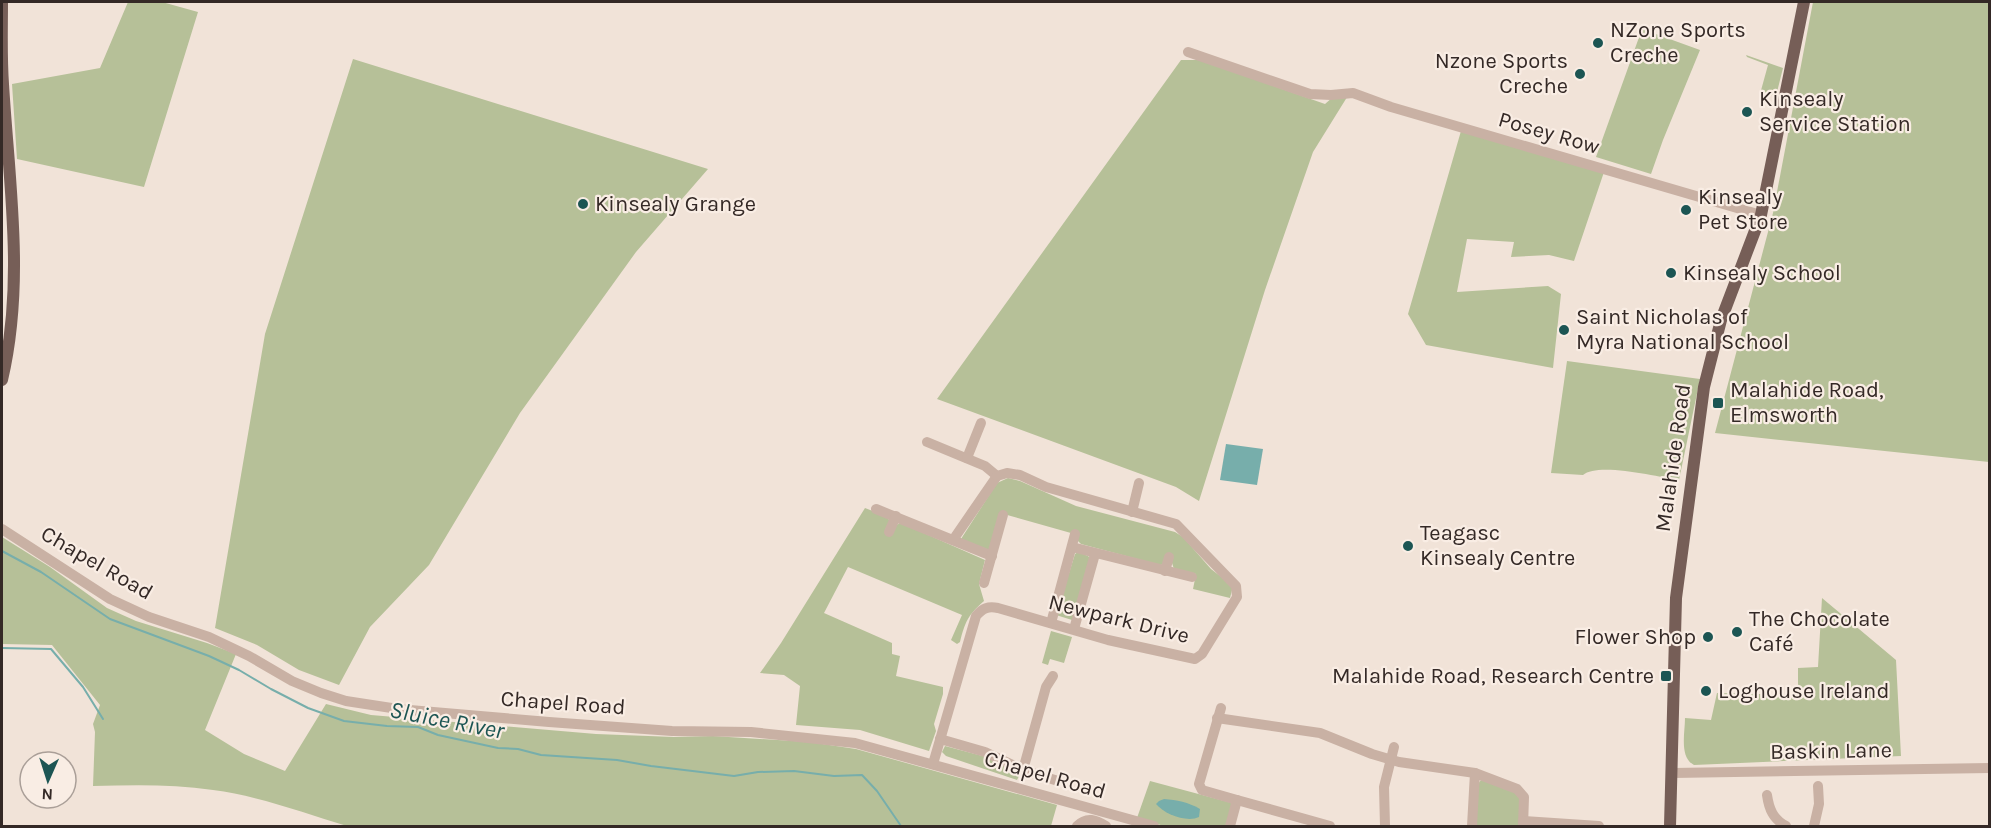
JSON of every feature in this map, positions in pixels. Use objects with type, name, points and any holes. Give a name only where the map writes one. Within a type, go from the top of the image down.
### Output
[{"type":"main road","points":[[2,2],[3,82],[13,218],[14,295],[9,344],[2,380]]},
{"type":"main road","name":"Malahide Road","points":[[1670,826],[1676,598],[1704,387],[1721,320],[1761,215],[1804,2]]},
{"type":"street","name":"Posey Row","points":[[1188,52],[1310,94],[1353,93],[1391,107],[1761,215]]},
{"type":"street","points":[[967,458],[981,423]]},
{"type":"street","points":[[927,442],[985,466],[997,476],[953,540]]},
{"type":"street","name":"Newpark Drive","points":[[933,764],[973,624],[981,609],[990,606],[1108,640],[1195,659],[1202,654],[1237,597],[1236,586],[1176,524],[1046,487],[1020,475],[1007,473],[997,476]]},
{"type":"street","points":[[1132,512],[1139,483]]},
{"type":"street","points":[[876,509],[992,556]]},
{"type":"street","points":[[984,583],[1004,515]]},
{"type":"street","points":[[889,532],[896,516]]},
{"type":"street","name":"Chapel Road","points":[[2,529],[110,599],[149,616],[209,637],[249,656],[292,681],[346,700],[398,709],[537,721],[672,731],[751,732],[855,743],[1154,826]]},
{"type":"street","points":[[1051,623],[1075,534]]},
{"type":"street","points":[[1072,547],[1192,577]]},
{"type":"street","points":[[1074,629],[1095,554]]},
{"type":"street","points":[[1165,571],[1168,557]]},
{"type":"street","points":[[1023,770],[1046,687],[1053,676]]},
{"type":"street","points":[[1330,826],[1200,788],[1219,713],[1320,733],[1372,754],[1391,759],[1474,773],[1521,792],[1524,797],[1523,824],[1599,826]]},
{"type":"street","points":[[940,739],[999,758],[1023,770],[1058,781]]},
{"type":"street","points":[[1385,826],[1384,794],[1394,747]]},
{"type":"street","name":"Baskin Lane","points":[[1673,773],[1989,768]]},
{"type":"street","points":[[1472,826],[1474,773]]},
{"type":"street","points":[[1814,826],[1819,804],[1818,786]]},
{"type":"street","points":[[1767,795],[1768,807],[1778,824]]},
{"type":"street","points":[[1230,826],[1237,800]]},
{"type":"street","points":[[1077,826],[1088,819],[1106,826]]},
{"type":"green space","points":[[128,2],[162,2],[198,12],[144,187],[17,159],[12,84],[100,68]]},
{"type":"green space","points":[[1813,2],[1989,2],[1989,462],[1715,433],[1773,213]]},
{"type":"green space","points":[[1642,29],[1700,50],[1651,174],[1596,157]]},
{"type":"green space","points":[[1746,55],[1783,68],[1777,92],[1770,96],[1760,94],[1768,65]]},
{"type":"green space","points":[[353,59],[708,169],[636,252],[520,413],[429,565],[370,627],[339,685],[299,670],[257,645],[215,628],[265,334]]},
{"type":"green space","points":[[1181,60],[1200,60],[1325,104],[1340,91],[1349,94],[1313,152],[1265,290],[1199,501],[1176,487],[937,399]]},
{"type":"green space","points":[[1461,131],[1604,172],[1574,261],[1549,255],[1511,257],[1514,242],[1467,239],[1457,292],[1548,286],[1561,294],[1553,368],[1426,345],[1408,314]]},
{"type":"green space","points":[[1567,361],[1700,379],[1679,480],[1614,470],[1591,471],[1583,475],[1551,473]]},
{"type":"green space","points":[[1008,478],[1076,506],[1175,532],[1183,537],[1211,569],[1233,586],[1230,598],[1193,589],[1196,574],[1174,569],[1172,563],[1160,565],[1081,544],[1077,540],[1078,535],[1000,513],[989,550],[961,539],[997,483]]},
{"type":"green space","points":[[865,508],[883,515],[896,525],[901,523],[985,560],[979,584],[984,601],[968,619],[960,642],[957,644],[951,640],[962,615],[848,567],[824,613],[892,643],[892,654],[900,656],[896,676],[943,687],[934,724],[936,731],[929,751],[860,730],[796,725],[800,686],[784,675],[760,673]]},
{"type":"green space","points":[[2,537],[50,567],[107,608],[136,621],[236,654],[205,730],[244,754],[285,771],[326,704],[371,715],[596,734],[713,736],[809,742],[856,749],[1057,805],[1051,826],[347,826],[264,801],[213,790],[138,785],[93,786],[95,732],[93,724],[100,705],[52,645],[2,644]]},
{"type":"green space","points":[[1078,552],[1090,558],[1072,620],[1056,615],[1075,554]]},
{"type":"green space","points":[[1822,598],[1896,660],[1901,756],[1694,765],[1689,761],[1685,751],[1685,718],[1711,720],[1717,693],[1798,695],[1798,668],[1818,667]]},
{"type":"green space","points":[[1051,631],[1072,637],[1064,663],[1050,659],[1048,665],[1042,663]]},
{"type":"green space","points":[[945,746],[990,758],[1020,774],[1017,780],[946,756],[942,752]]},
{"type":"green space","points":[[1481,780],[1519,793],[1521,826],[1476,826],[1478,784]]},
{"type":"green space","points":[[1150,781],[1232,803],[1226,826],[1164,826],[1137,818]]},
{"type":"water","points":[[1226,444],[1263,449],[1257,485],[1220,480]]},
{"type":"water","points":[[1164,799],[1182,802],[1200,809],[1199,817],[1188,819],[1170,814],[1156,804]]},
{"type":"waterway","name":"Sluice River","points":[[2,551],[41,572],[110,619],[209,656],[308,708],[344,721],[418,727],[438,735],[541,755],[617,760],[734,776],[758,772],[794,771],[834,776],[862,775],[877,791],[901,826]]},
{"type":"waterway","name":"Sluice River","points":[[2,648],[51,649],[83,687],[103,719]]},
{"type":"place","name":"NZone Sports Creche","points":[[1598,43]]},
{"type":"place","name":"Nzone Sports Creche","points":[[1580,74]]},
{"type":"place","name":"Kinsealy Service Station","points":[[1747,112]]},
{"type":"place","name":"Kinsealy Grange","points":[[583,204]]},
{"type":"place","name":"Kinsealy Pet Store","points":[[1686,210]]},
{"type":"place","name":"Kinsealy School","points":[[1671,273]]},
{"type":"place","name":"Saint Nicholas of Myra National School","points":[[1564,330]]},
{"type":"place","name":"Malahide Road, Elmsworth","points":[[1718,403]]},
{"type":"place","name":"Teagasc Kinsealy Centre","points":[[1408,546]]},
{"type":"place","name":"The Chocolate Café","points":[[1737,632]]},
{"type":"place","name":"Flower Shop","points":[[1708,637]]},
{"type":"place","name":"Malahide Road, Research Centre","points":[[1666,676]]},
{"type":"place","name":"Loghouse Ireland","points":[[1706,691]]}]
